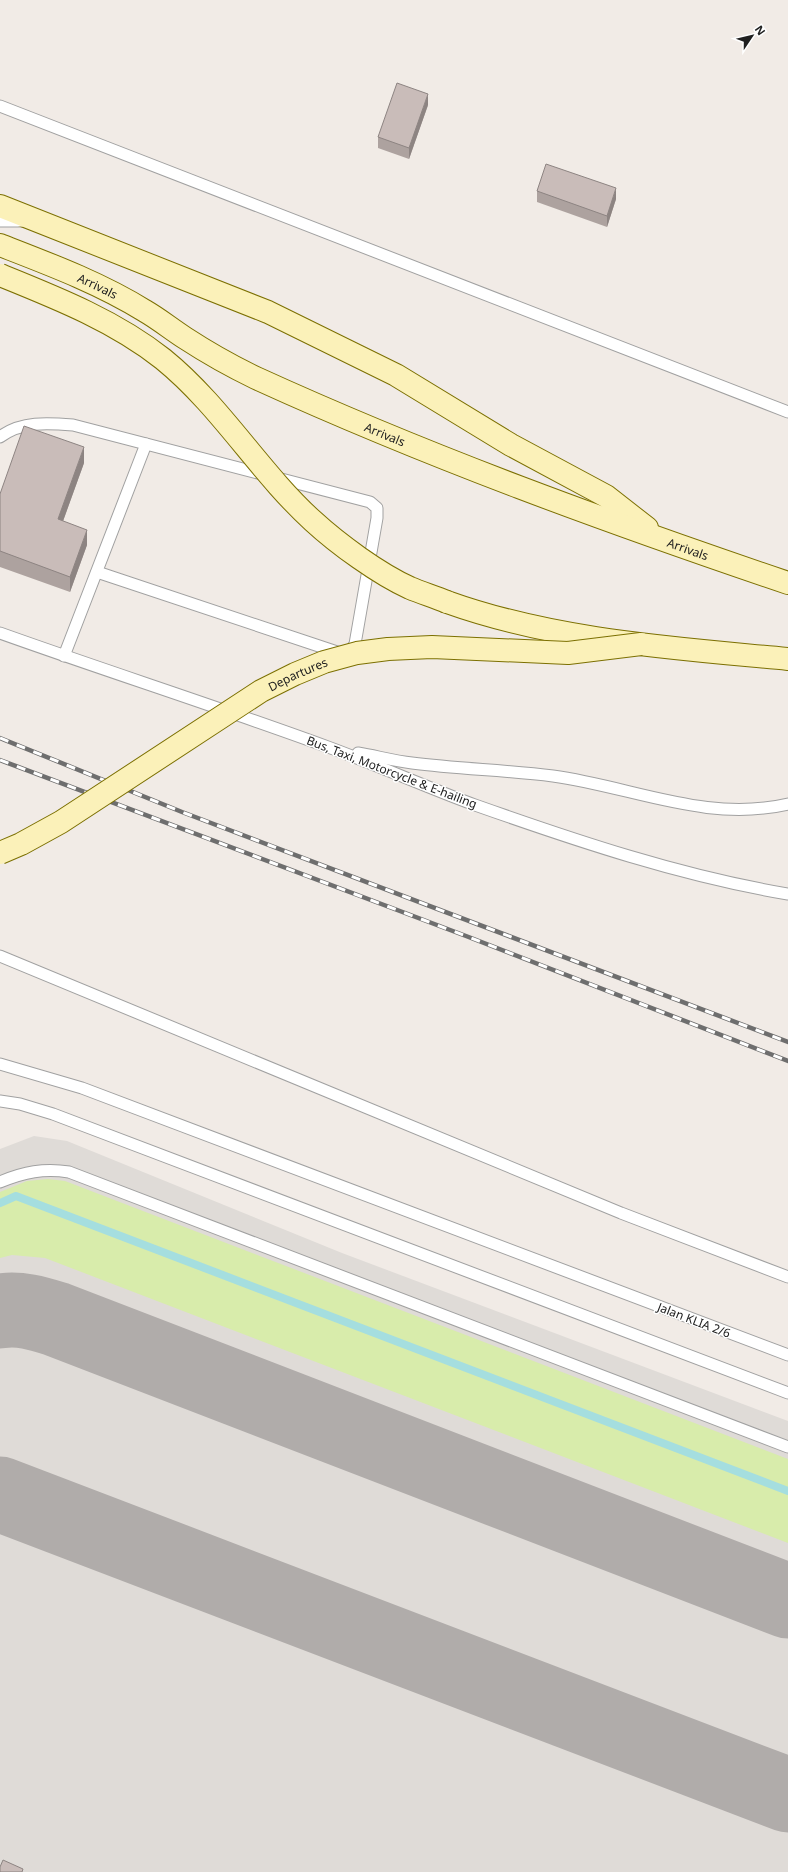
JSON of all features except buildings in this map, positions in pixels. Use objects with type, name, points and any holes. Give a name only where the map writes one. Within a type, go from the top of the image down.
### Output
[{"type":"main road","points":[[0,206],[268,312],[396,375],[511,445],[606,496],[663,540]]},
{"type":"main road","name":"Arrivals","points":[[0,245],[53,266],[106,290],[146,311],[223,362],[256,378],[450,462],[553,501],[788,582]]},
{"type":"main road","points":[[0,275],[98,317],[132,336],[164,360],[189,382],[313,521],[379,570],[409,587],[484,615],[574,634],[641,644],[788,659]]},
{"type":"main road","name":"Departures","points":[[0,853],[21,844],[61,822],[261,691],[294,674],[324,662],[357,653],[388,649],[432,647],[568,653],[641,644]]},
{"type":"lane","points":[[0,106],[788,412]]},
{"type":"lane","points":[[0,221],[39,221]]},
{"type":"lane","points":[[0,438],[23,426],[44,422],[73,425],[370,502],[377,508],[377,518],[355,644],[350,652],[340,653],[97,572]]},
{"type":"lane","points":[[64,656],[146,444]]},
{"type":"lane","name":"Bus, Taxi, Motorcycle & E-hailing","points":[[0,633],[329,747],[474,804],[575,839],[665,866],[746,887],[788,894]]},
{"type":"lane","points":[[329,747],[410,763],[505,770],[555,776],[710,809],[741,811],[770,808],[788,804]]},
{"type":"lane","points":[[0,956],[621,1213],[788,1277]]},
{"type":"lane","name":"Jalan KLIA 2/6","points":[[0,1064],[82,1088],[788,1355]]},
{"type":"lane","points":[[0,1101],[20,1104],[53,1114],[788,1393]]},
{"type":"lane","points":[[0,1182],[22,1173],[40,1170],[70,1172],[788,1447]]},
{"type":"shaded area","points":[[34,1136],[67,1141],[342,1253],[788,1421],[788,1872],[0,1872],[0,1149]]},
{"type":"green space","points":[[48,1179],[65,1181],[788,1459],[788,1543],[45,1258],[12,1255],[0,1258],[0,1192],[27,1181]]},
{"type":"waterway","points":[[0,1203],[16,1196],[788,1491]]},
{"type":"taxiway","points":[[0,1311],[21,1311],[56,1319],[788,1601]]},
{"type":"taxiway","points":[[0,1494],[788,1795]]},
{"type":"railway","points":[[0,738],[182,812],[788,1042]]},
{"type":"railway","points":[[0,760],[466,936],[788,1061]]}]
